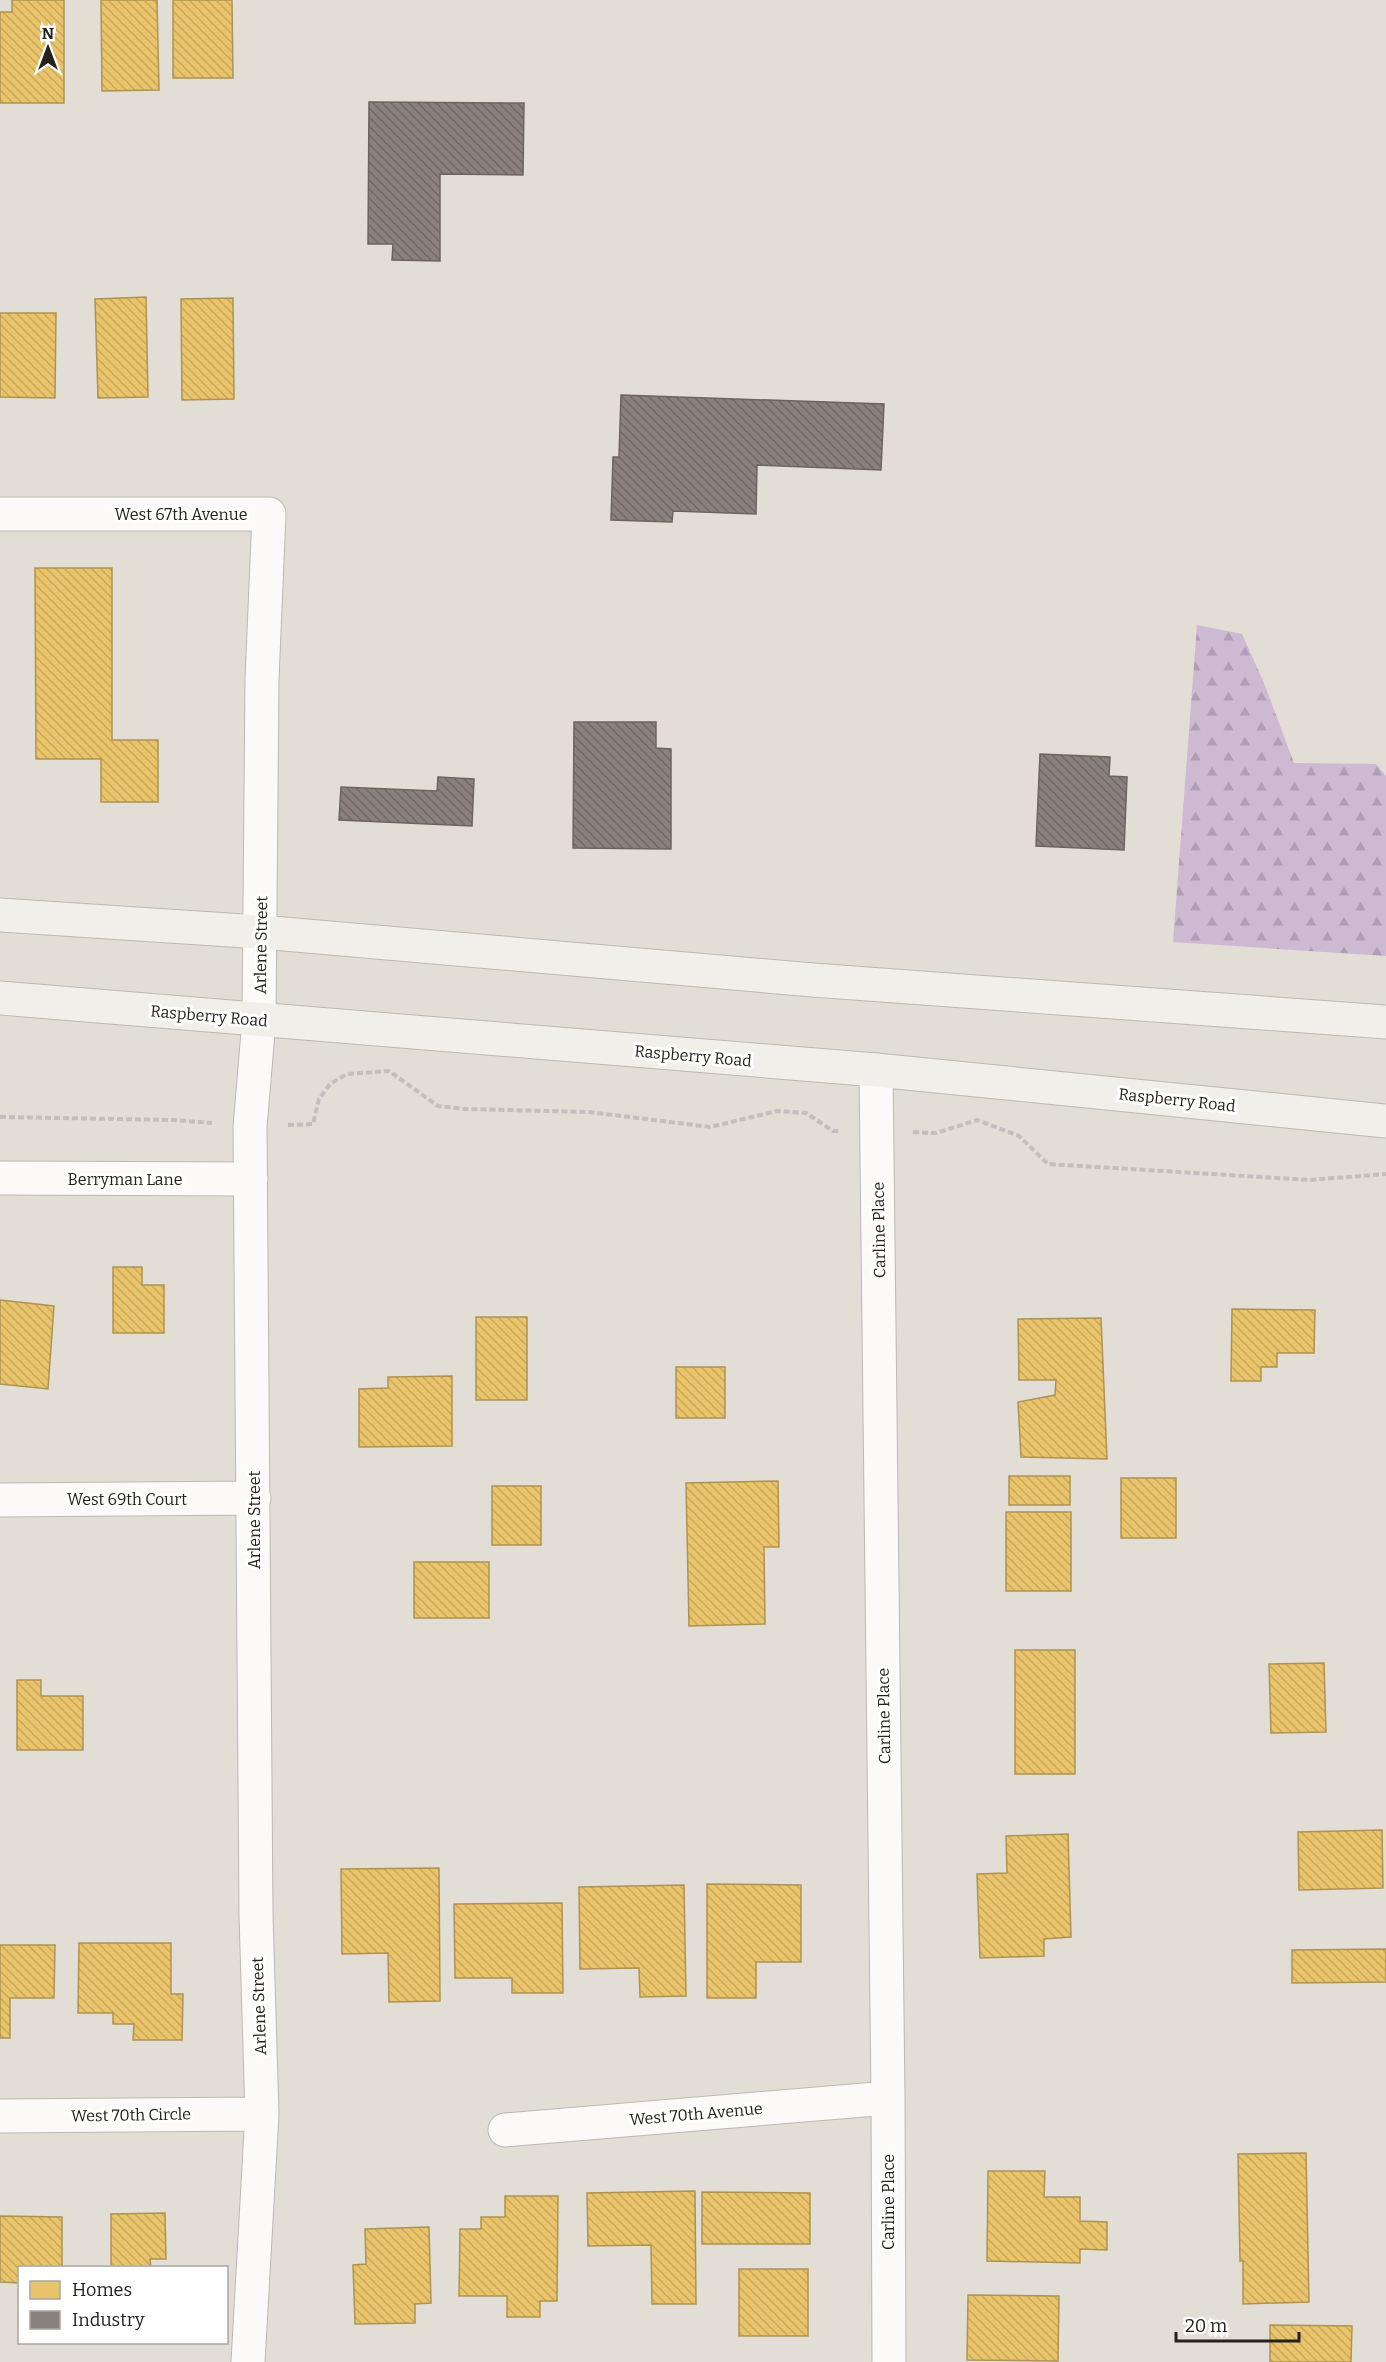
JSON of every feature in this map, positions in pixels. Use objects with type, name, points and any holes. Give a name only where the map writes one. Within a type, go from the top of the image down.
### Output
[{"type":"main road","points":[[0,915],[261,932],[813,980],[1386,1022]]},
{"type":"main road","name":"Raspberry Road","points":[[0,998],[876,1070],[1386,1121]]},
{"type":"street","name":"West 67th Avenue","points":[[0,514],[269,514],[262,679]]},
{"type":"street","name":"Arlene Street","points":[[248,2362],[262,2114],[256,1915],[250,1126],[260,1021],[262,679]]},
{"type":"street","name":"Carline Place","points":[[876,1070],[889,2362]]},
{"type":"street","name":"Berryman Lane","points":[[0,1178],[251,1179]]},
{"type":"street","name":"West 69th Court","points":[[0,1500],[254,1498]]},
{"type":"street","name":"West 70th Avenue","points":[[504,2130],[888,2098]]},
{"type":"street","name":"West 70th Circle","points":[[0,2116],[262,2114]]},
{"type":"path","points":[[0,1117],[174,1120],[250,1126],[314,1124],[319,1099],[330,1084],[347,1074],[389,1071],[438,1106],[465,1109],[589,1112],[710,1126],[777,1111],[806,1113],[832,1131],[936,1133],[977,1120],[1019,1136],[1048,1164],[1310,1180],[1386,1174]]},
{"type":"green space","points":[[1197,625],[1242,634],[1264,683],[1294,763],[1376,764],[1386,776],[1386,956],[1173,942]]},
{"type":"building: Homes","points":[[12,0],[64,0],[64,103],[0,103],[0,12],[12,12]]},
{"type":"building: Homes","points":[[101,0],[157,0],[159,90],[102,91]]},
{"type":"building: Homes","points":[[173,0],[232,0],[233,78],[173,78]]},
{"type":"building: Homes","points":[[146,297],[148,397],[98,398],[95,299]]},
{"type":"building: Homes","points":[[233,298],[234,399],[182,400],[181,299]]},
{"type":"building: Homes","points":[[0,313],[56,313],[55,398],[0,397]]},
{"type":"building: Homes","points":[[35,568],[112,568],[112,740],[158,740],[158,802],[101,802],[101,759],[36,759]]},
{"type":"building: Homes","points":[[113,1267],[142,1267],[142,1285],[164,1285],[164,1333],[113,1333]]},
{"type":"building: Homes","points":[[0,1300],[54,1306],[48,1389],[0,1384]]},
{"type":"building: Homes","points":[[1232,1309],[1315,1310],[1314,1353],[1277,1353],[1277,1367],[1261,1367],[1261,1381],[1231,1381]]},
{"type":"building: Homes","points":[[476,1317],[527,1317],[527,1400],[476,1400]]},
{"type":"building: Homes","points":[[1101,1318],[1107,1459],[1021,1457],[1018,1402],[1055,1395],[1056,1380],[1019,1380],[1018,1319]]},
{"type":"building: Homes","points":[[676,1367],[725,1367],[725,1418],[676,1418]]},
{"type":"building: Homes","points":[[452,1376],[452,1446],[359,1447],[359,1389],[388,1388],[388,1377]]},
{"type":"building: Homes","points":[[1009,1476],[1070,1476],[1070,1505],[1009,1505]]},
{"type":"building: Homes","points":[[1121,1478],[1176,1478],[1176,1538],[1121,1538]]},
{"type":"building: Homes","points":[[778,1481],[779,1547],[764,1547],[765,1624],[689,1626],[686,1483]]},
{"type":"building: Homes","points":[[492,1486],[541,1486],[541,1545],[492,1545]]},
{"type":"building: Homes","points":[[1006,1512],[1071,1512],[1071,1591],[1006,1591]]},
{"type":"building: Homes","points":[[414,1562],[489,1562],[489,1618],[414,1618]]},
{"type":"building: Homes","points":[[1015,1650],[1075,1650],[1075,1774],[1015,1774]]},
{"type":"building: Homes","points":[[1324,1663],[1326,1732],[1271,1733],[1269,1664]]},
{"type":"building: Homes","points":[[17,1680],[41,1680],[41,1696],[83,1696],[83,1750],[17,1750]]},
{"type":"building: Homes","points":[[1382,1830],[1383,1888],[1299,1890],[1298,1832]]},
{"type":"building: Homes","points":[[1068,1834],[1071,1937],[1044,1939],[1044,1956],[980,1958],[977,1874],[1007,1873],[1006,1836]]},
{"type":"building: Homes","points":[[439,1868],[440,2001],[389,2002],[388,1953],[342,1954],[341,1869]]},
{"type":"building: Homes","points":[[707,1884],[801,1885],[801,1962],[756,1962],[756,1998],[707,1998]]},
{"type":"building: Homes","points":[[684,1885],[686,1996],[640,1997],[639,1968],[580,1969],[579,1887]]},
{"type":"building: Homes","points":[[562,1903],[563,1993],[512,1993],[512,1978],[455,1978],[454,1904]]},
{"type":"building: Homes","points":[[79,1943],[171,1943],[171,1994],[183,1994],[182,2040],[133,2040],[134,2024],[113,2024],[113,2013],[78,2013]]},
{"type":"building: Homes","points":[[0,1945],[55,1945],[54,1998],[10,1998],[10,2038],[0,2038]]},
{"type":"building: Homes","points":[[1386,1949],[1386,1982],[1292,1983],[1292,1950]]},
{"type":"building: Homes","points":[[1306,2153],[1309,2302],[1243,2304],[1238,2154]]},
{"type":"building: Homes","points":[[988,2171],[1045,2171],[1044,2197],[1080,2197],[1080,2221],[1107,2222],[1107,2250],[1080,2249],[1080,2263],[987,2261]]},
{"type":"building: Homes","points":[[695,2191],[696,2304],[652,2304],[651,2245],[588,2246],[587,2193]]},
{"type":"building: Homes","points":[[702,2192],[810,2193],[810,2244],[702,2244]]},
{"type":"building: Homes","points":[[505,2196],[558,2196],[557,2301],[540,2301],[540,2317],[507,2317],[507,2296],[459,2296],[460,2229],[481,2229],[481,2217],[505,2217]]},
{"type":"building: Homes","points":[[165,2213],[166,2259],[150,2259],[151,2266],[111,2266],[111,2214]]},
{"type":"building: Homes","points":[[0,2216],[62,2217],[62,2266],[18,2266],[18,2283],[0,2282]]},
{"type":"building: Homes","points":[[429,2227],[431,2303],[415,2304],[415,2323],[355,2324],[353,2265],[366,2264],[365,2229]]},
{"type":"building: Homes","points":[[739,2269],[808,2269],[808,2336],[739,2336]]},
{"type":"building: Homes","points":[[968,2295],[1059,2296],[1058,2361],[967,2360]]},
{"type":"building: Homes","points":[[1270,2325],[1352,2326],[1351,2362],[1270,2362]]},
{"type":"building: Industry","points":[[369,102],[524,103],[523,175],[440,174],[440,261],[392,260],[393,244],[368,244]]},
{"type":"building: Industry","points":[[621,395],[884,404],[881,470],[757,465],[756,514],[673,511],[672,522],[611,520],[613,457],[619,457]]},
{"type":"building: Industry","points":[[574,722],[656,722],[656,748],[671,749],[671,849],[573,848]]},
{"type":"building: Industry","points":[[1040,754],[1110,757],[1109,776],[1127,777],[1124,850],[1036,846]]},
{"type":"building: Industry","points":[[438,777],[474,779],[472,826],[339,820],[341,787],[437,791]]}]
